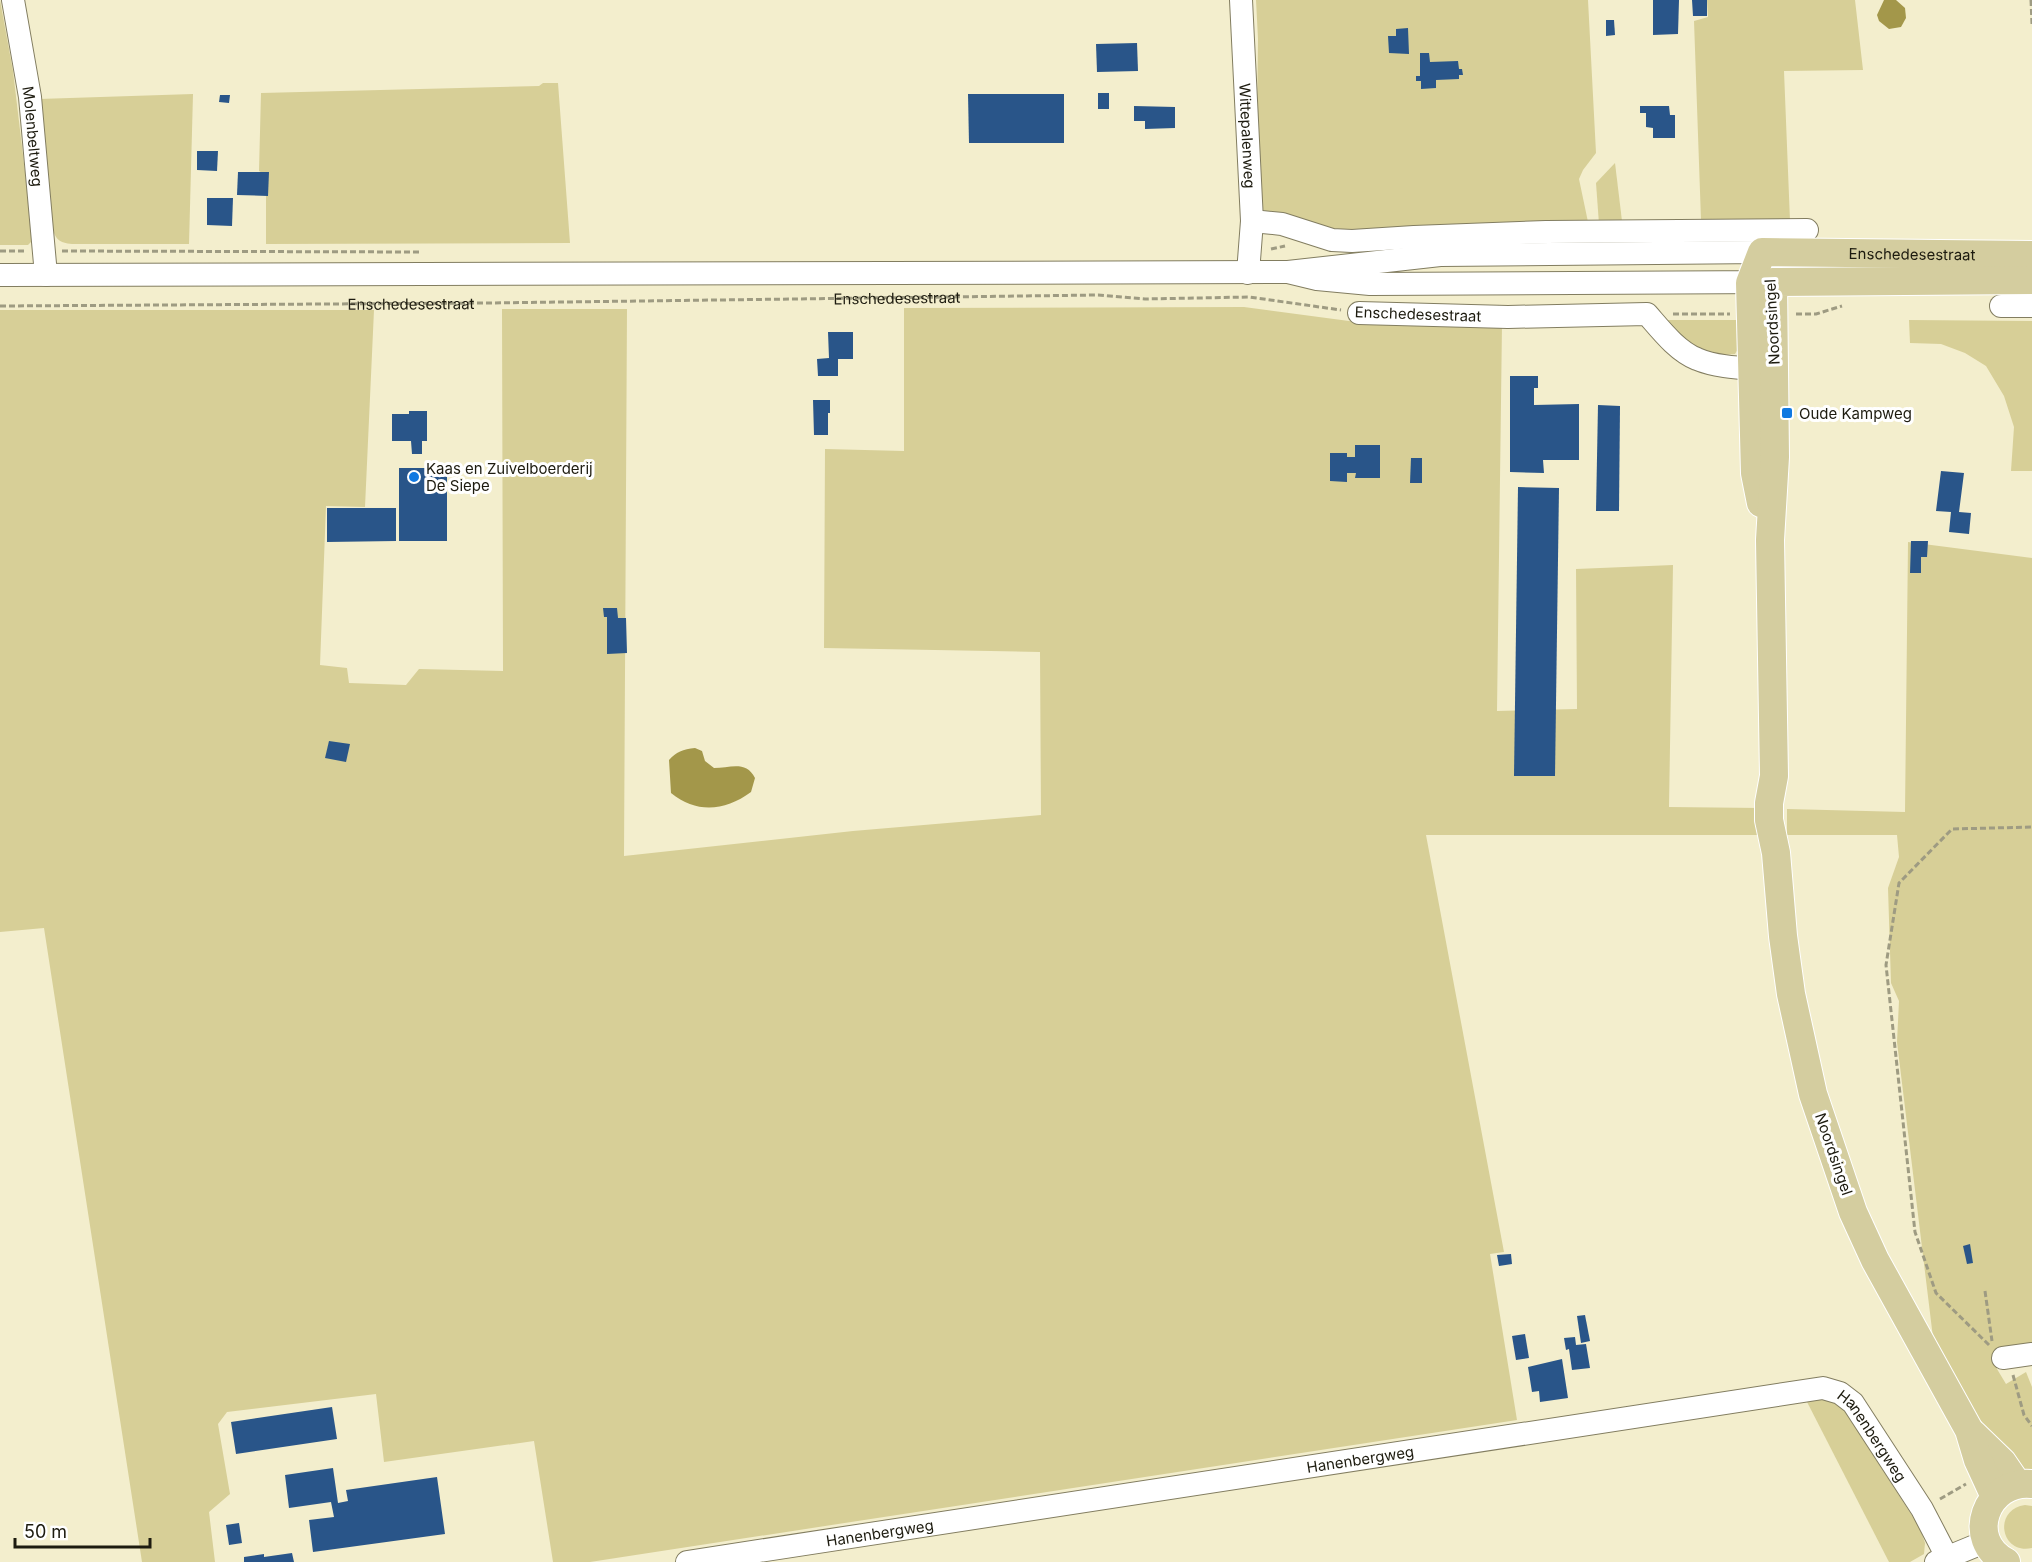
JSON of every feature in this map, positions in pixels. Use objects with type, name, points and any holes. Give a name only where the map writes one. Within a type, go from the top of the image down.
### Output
[{"type":"main road","name":"Enschedesestraat","points":[[1762,252],[2032,255]]},
{"type":"main road","name":"Noordsingel","points":[[1762,252],[1764,369],[1775,457],[1770,540],[1774,776],[1769,820],[1776,853],[1783,936],[1791,994],[1813,1094],[1853,1212],[1875,1260],[1969,1430],[1978,1460],[2015,1488]]},
{"type":"main road","name":"Enschedesestraat","points":[[1761,282],[2032,280]]},
{"type":"main road","points":[[2006,1562],[1993,1552],[1987,1541],[1984,1517],[1988,1506],[2015,1488]]},
{"type":"street","name":"Molenbeltweg","points":[[12,0],[30,97],[46,275]]},
{"type":"street","name":"Wittepalenweg","points":[[1241,0],[1252,221],[1248,273]]},
{"type":"street","points":[[1252,221],[1282,224],[1332,240],[1352,241],[1546,232],[1807,230]]},
{"type":"street","name":"Enschedesestraat","points":[[0,275],[1248,273],[1288,272],[1440,255],[1762,252]]},
{"type":"street","name":"Enschedesestraat","points":[[1288,272],[1317,279],[1370,284],[1761,282]]},
{"type":"street","points":[[2001,306],[2032,306]]},
{"type":"street","name":"Enschedesestraat","points":[[1359,313],[1508,317],[1647,314]]},
{"type":"street","points":[[1647,314],[1684,351],[1697,359],[1716,364],[1764,369]]},
{"type":"street","points":[[2003,1358],[2032,1354]]},
{"type":"street","name":"Hanenbergweg","points":[[687,1562],[1823,1388],[1840,1393],[1853,1403],[1922,1509],[1941,1559]]},
{"type":"street","points":[[1941,1559],[1987,1541]]},
{"type":"path","points":[[2031,0],[2032,24]]},
{"type":"path","name":"Enschedesestraat","points":[[0,306],[488,303],[1098,295],[1145,299],[1249,297],[1359,313]]},
{"type":"path","points":[[1647,314],[1816,314],[1844,306]]},
{"type":"path","points":[[1985,1291],[1994,1349],[1936,1293],[1915,1232],[1886,965],[1899,883],[1952,829],[2032,827]]},
{"type":"path","points":[[2003,1358],[2009,1364],[2024,1415],[2032,1426]]},
{"type":"shaded area","points":[[0,0],[13,71],[32,231],[32,241],[28,245],[0,245]]},
{"type":"shaded area","points":[[1256,0],[1588,0],[1596,153],[1579,179],[1588,222],[1353,230],[1302,223],[1256,206],[1258,39]]},
{"type":"shaded area","points":[[1707,0],[1855,0],[1863,70],[1784,71],[1790,221],[1701,220],[1694,21],[1708,17]]},
{"type":"shaded area","points":[[1884,0],[1896,0],[1905,8],[1906,18],[1901,27],[1889,29],[1879,21],[1877,15]]},
{"type":"shaded area","points":[[543,83],[558,83],[570,243],[266,244],[266,175],[259,171],[261,93],[539,86]]},
{"type":"shaded area","points":[[193,94],[189,244],[72,244],[58,240],[52,226],[39,99]]},
{"type":"shaded area","points":[[1615,163],[1622,221],[1599,224],[1596,183]]},
{"type":"shaded area","points":[[1244,307],[1379,325],[1502,324],[1497,711],[1577,709],[1576,569],[1673,565],[1669,807],[1761,808],[1762,835],[1426,835],[1504,1252],[1490,1254],[1517,1420],[590,1562],[553,1562],[534,1441],[384,1462],[376,1394],[227,1412],[218,1424],[230,1494],[209,1512],[215,1562],[142,1562],[44,928],[0,932],[0,310],[374,310],[365,507],[326,506],[320,665],[347,668],[349,683],[406,685],[419,669],[503,671],[502,309],[627,309],[624,856],[853,831],[1041,815],[1040,652],[824,648],[825,449],[904,451],[904,308]]},
{"type":"shaded area","points":[[1662,320],[1739,320],[1745,337],[1735,354],[1711,356],[1691,349]]},
{"type":"shaded area","points":[[1909,320],[2032,321],[2032,471],[2011,471],[2014,427],[2004,396],[1986,366],[1965,353],[1941,344],[1910,343]]},
{"type":"shaded area","points":[[1908,542],[2032,558],[2032,1349],[1994,1354],[1997,1369],[2006,1384],[2026,1372],[2032,1387],[2032,1473],[2017,1466],[1998,1444],[1935,1354],[1897,1042],[1899,1001],[1891,983],[1888,888],[1899,857],[1897,835],[1787,835],[1787,809],[1905,812]]},
{"type":"shaded area","points":[[695,748],[702,751],[705,761],[714,768],[737,766],[751,772],[755,778],[751,792],[731,803],[711,808],[691,804],[671,793],[669,760],[680,751]]},
{"type":"shaded area","points":[[1824,1395],[1839,1402],[1920,1528],[1925,1543],[1924,1554],[1910,1562],[1889,1562],[1805,1398]]},
{"type":"shaded area","points":[[2025,1505],[2032,1506],[2032,1548],[2013,1545],[2007,1539],[2005,1531],[2008,1515]]},
{"type":"building","points":[[1653,0],[1679,0],[1678,34],[1653,35]]},
{"type":"building","points":[[1692,0],[1707,0],[1707,16],[1693,16]]},
{"type":"building","points":[[1606,20],[1614,20],[1615,35],[1606,36]]},
{"type":"building","points":[[1408,28],[1409,54],[1389,53],[1388,36],[1396,36],[1396,29]]},
{"type":"building","points":[[1137,43],[1138,71],[1097,72],[1096,44]]},
{"type":"building","points":[[1420,53],[1429,53],[1430,62],[1458,61],[1463,75],[1459,75],[1459,79],[1436,80],[1436,88],[1421,89],[1421,81],[1416,81],[1416,76],[1420,76]]},
{"type":"building","points":[[1098,93],[1109,93],[1109,109],[1098,109]]},
{"type":"building","points":[[968,94],[1064,94],[1064,143],[969,143]]},
{"type":"building","points":[[220,95],[230,95],[229,103],[219,102]]},
{"type":"building","points":[[1134,106],[1175,107],[1175,128],[1145,129],[1145,121],[1134,121]]},
{"type":"building","points":[[1640,106],[1669,106],[1670,115],[1675,115],[1675,138],[1653,138],[1653,128],[1646,127],[1646,113],[1640,113]]},
{"type":"building","points":[[197,151],[218,151],[217,171],[197,170]]},
{"type":"building","points":[[238,172],[269,172],[268,196],[237,195]]},
{"type":"building","points":[[207,198],[233,198],[232,226],[207,225]]},
{"type":"building","points":[[828,332],[853,332],[853,359],[838,359],[838,376],[818,376],[817,359],[829,358]]},
{"type":"building","points":[[1510,376],[1538,376],[1538,388],[1534,388],[1534,405],[1579,404],[1579,460],[1543,460],[1544,473],[1510,472]]},
{"type":"building","points":[[813,400],[830,400],[828,435],[814,435]]},
{"type":"building","points":[[1598,405],[1620,406],[1619,511],[1596,511]]},
{"type":"building","points":[[409,411],[427,411],[427,441],[422,441],[422,454],[412,454],[411,441],[392,441],[392,414],[409,414]]},
{"type":"building","points":[[1355,445],[1380,445],[1380,478],[1355,478],[1356,473],[1347,473],[1347,482],[1330,481],[1330,453],[1347,453],[1347,457],[1355,457]]},
{"type":"building","points":[[1411,458],[1422,458],[1422,483],[1410,483]]},
{"type":"building","points":[[399,468],[447,468],[447,541],[399,541]]},
{"type":"building","points":[[1941,471],[1964,473],[1959,512],[1971,513],[1969,534],[1949,532],[1951,512],[1936,511]]},
{"type":"building","points":[[1518,487],[1559,488],[1555,776],[1514,776]]},
{"type":"building","points":[[327,508],[396,508],[396,541],[327,542]]},
{"type":"building","points":[[1911,541],[1928,541],[1927,557],[1921,557],[1921,573],[1910,573]]},
{"type":"building","points":[[603,608],[617,608],[618,618],[626,618],[627,653],[607,654],[607,617],[604,617]]},
{"type":"building","points":[[329,741],[350,744],[346,762],[325,758]]},
{"type":"building","points":[[1970,1244],[1973,1263],[1967,1264],[1963,1246]]},
{"type":"building","points":[[1511,1254],[1512,1264],[1499,1266],[1497,1255]]},
{"type":"building","points":[[1585,1315],[1590,1341],[1581,1343],[1577,1316]]},
{"type":"building","points":[[1525,1334],[1529,1358],[1516,1360],[1512,1336]]},
{"type":"building","points":[[1575,1337],[1576,1345],[1586,1344],[1590,1368],[1572,1370],[1569,1349],[1566,1350],[1564,1338]]},
{"type":"building","points":[[1562,1359],[1568,1398],[1540,1402],[1539,1391],[1532,1392],[1528,1367]]},
{"type":"building","points":[[332,1407],[337,1439],[236,1454],[231,1422]]},
{"type":"building","points":[[333,1468],[338,1503],[348,1501],[346,1490],[437,1477],[445,1534],[313,1552],[309,1520],[334,1517],[331,1502],[289,1508],[285,1475]]},
{"type":"building","points":[[239,1523],[242,1543],[229,1545],[226,1525]]},
{"type":"building","points":[[292,1553],[294,1562],[244,1562],[244,1557]]},
{"type":"place","name":"Oude Kampweg","points":[[1787,413]]},
{"type":"place","name":"Kaas en Zuivelboerderij De Siepe","points":[[414,477]]}]
